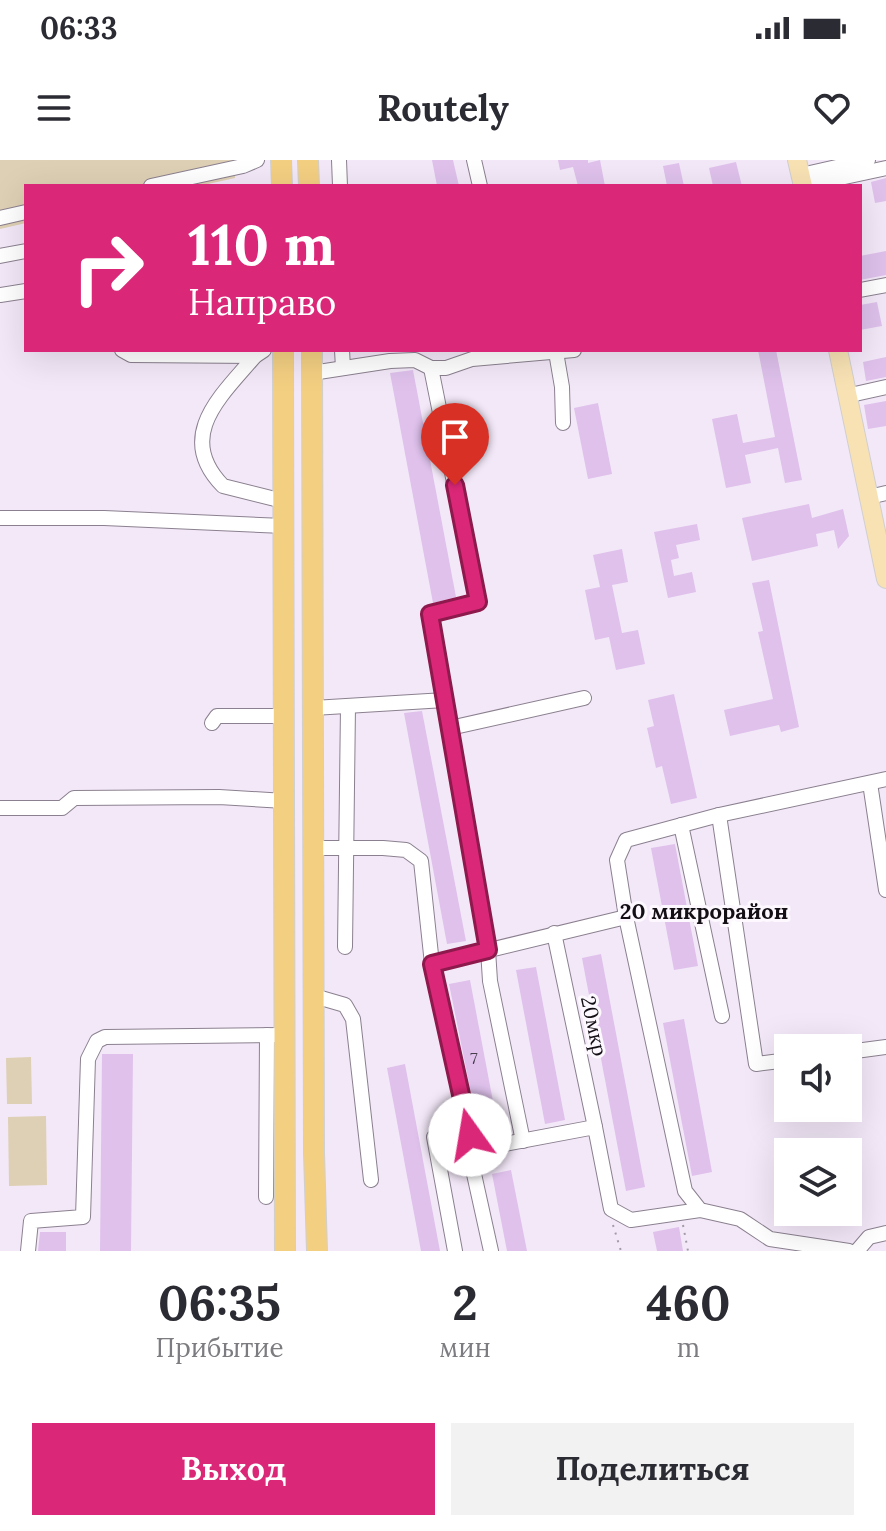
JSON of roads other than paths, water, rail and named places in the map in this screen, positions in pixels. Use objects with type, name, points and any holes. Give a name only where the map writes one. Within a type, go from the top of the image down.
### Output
[{"type":"highway","points":[[281,160],[282,184]]},
{"type":"highway","points":[[308,160],[309,184]]},
{"type":"highway","points":[[283,352],[285,897],[276,1035],[276,1107],[285,1251]]},
{"type":"highway","points":[[312,352],[314,1153],[317,1251]]},
{"type":"highway","points":[[283,501],[298,511],[304,510],[313,498]]},
{"type":"highway","points":[[284,526],[290,519],[301,517],[308,519],[313,527]]},
{"type":"highway","points":[[285,897],[314,896]]},
{"type":"main road","points":[[838,352],[846,396],[877,495],[886,579]]},
{"type":"street","points":[[160,184],[243,166],[257,160]]},
{"type":"street","points":[[339,160],[340,184]]},
{"type":"street","points":[[474,160],[480,184]]},
{"type":"street","points":[[801,177],[868,160]]},
{"type":"street","points":[[801,177],[886,168]]},
{"type":"street","points":[[0,218],[24,212]]},
{"type":"street","points":[[0,256],[24,251]]},
{"type":"street","points":[[862,290],[886,285]]},
{"type":"street","points":[[0,295],[24,291]]},
{"type":"street","points":[[126,352],[131,355],[260,353]]},
{"type":"street","points":[[342,352],[343,368]]},
{"type":"street","points":[[312,373],[415,360],[431,368],[446,368],[471,355],[523,352]]},
{"type":"street","points":[[556,352],[562,387],[563,423]]},
{"type":"street","points":[[260,353],[211,407],[203,426],[202,443],[207,464],[223,486],[283,501]]},
{"type":"street","points":[[431,368],[478,602],[430,614],[488,950],[490,981],[523,1141]]},
{"type":"street","points":[[846,396],[886,387]]},
{"type":"street","points":[[0,518],[104,518],[284,526]]},
{"type":"street","points":[[450,728],[584,698]]},
{"type":"street","points":[[313,708],[445,700]]},
{"type":"street","points":[[345,947],[348,706]]},
{"type":"street","points":[[212,723],[217,716],[284,716]]},
{"type":"street","points":[[849,1251],[770,1239],[740,1219],[700,1210],[685,1191],[626,917],[617,860],[626,840],[719,815],[886,779]]},
{"type":"street","points":[[870,783],[886,890]]},
{"type":"street","points":[[0,808],[62,808],[74,798],[219,797],[285,801]]},
{"type":"street","points":[[719,815],[756,1064],[774,1062]]},
{"type":"street","points":[[681,825],[722,1016]]},
{"type":"street","points":[[313,848],[406,850],[421,861],[432,964],[473,1150],[595,1127]]},
{"type":"street","points":[[432,964],[626,917]]},
{"type":"street","name":"20мкр","points":[[554,933],[611,1209],[631,1220],[700,1210]]},
{"type":"street","points":[[314,996],[345,1005],[353,1019],[371,1180]]},
{"type":"street","points":[[28,1251],[31,1221],[83,1217],[88,1059],[97,1041],[105,1037],[276,1035]]},
{"type":"street","points":[[862,1050],[886,1047]]},
{"type":"street","points":[[266,1197],[276,1107]]},
{"type":"street","points":[[434,1137],[455,1251]]},
{"type":"street","points":[[474,1174],[491,1251]]},
{"type":"street","points":[[857,1251],[886,1233]]},
{"type":"district","name":"20 микрорайон","points":[[704,911]]}]
